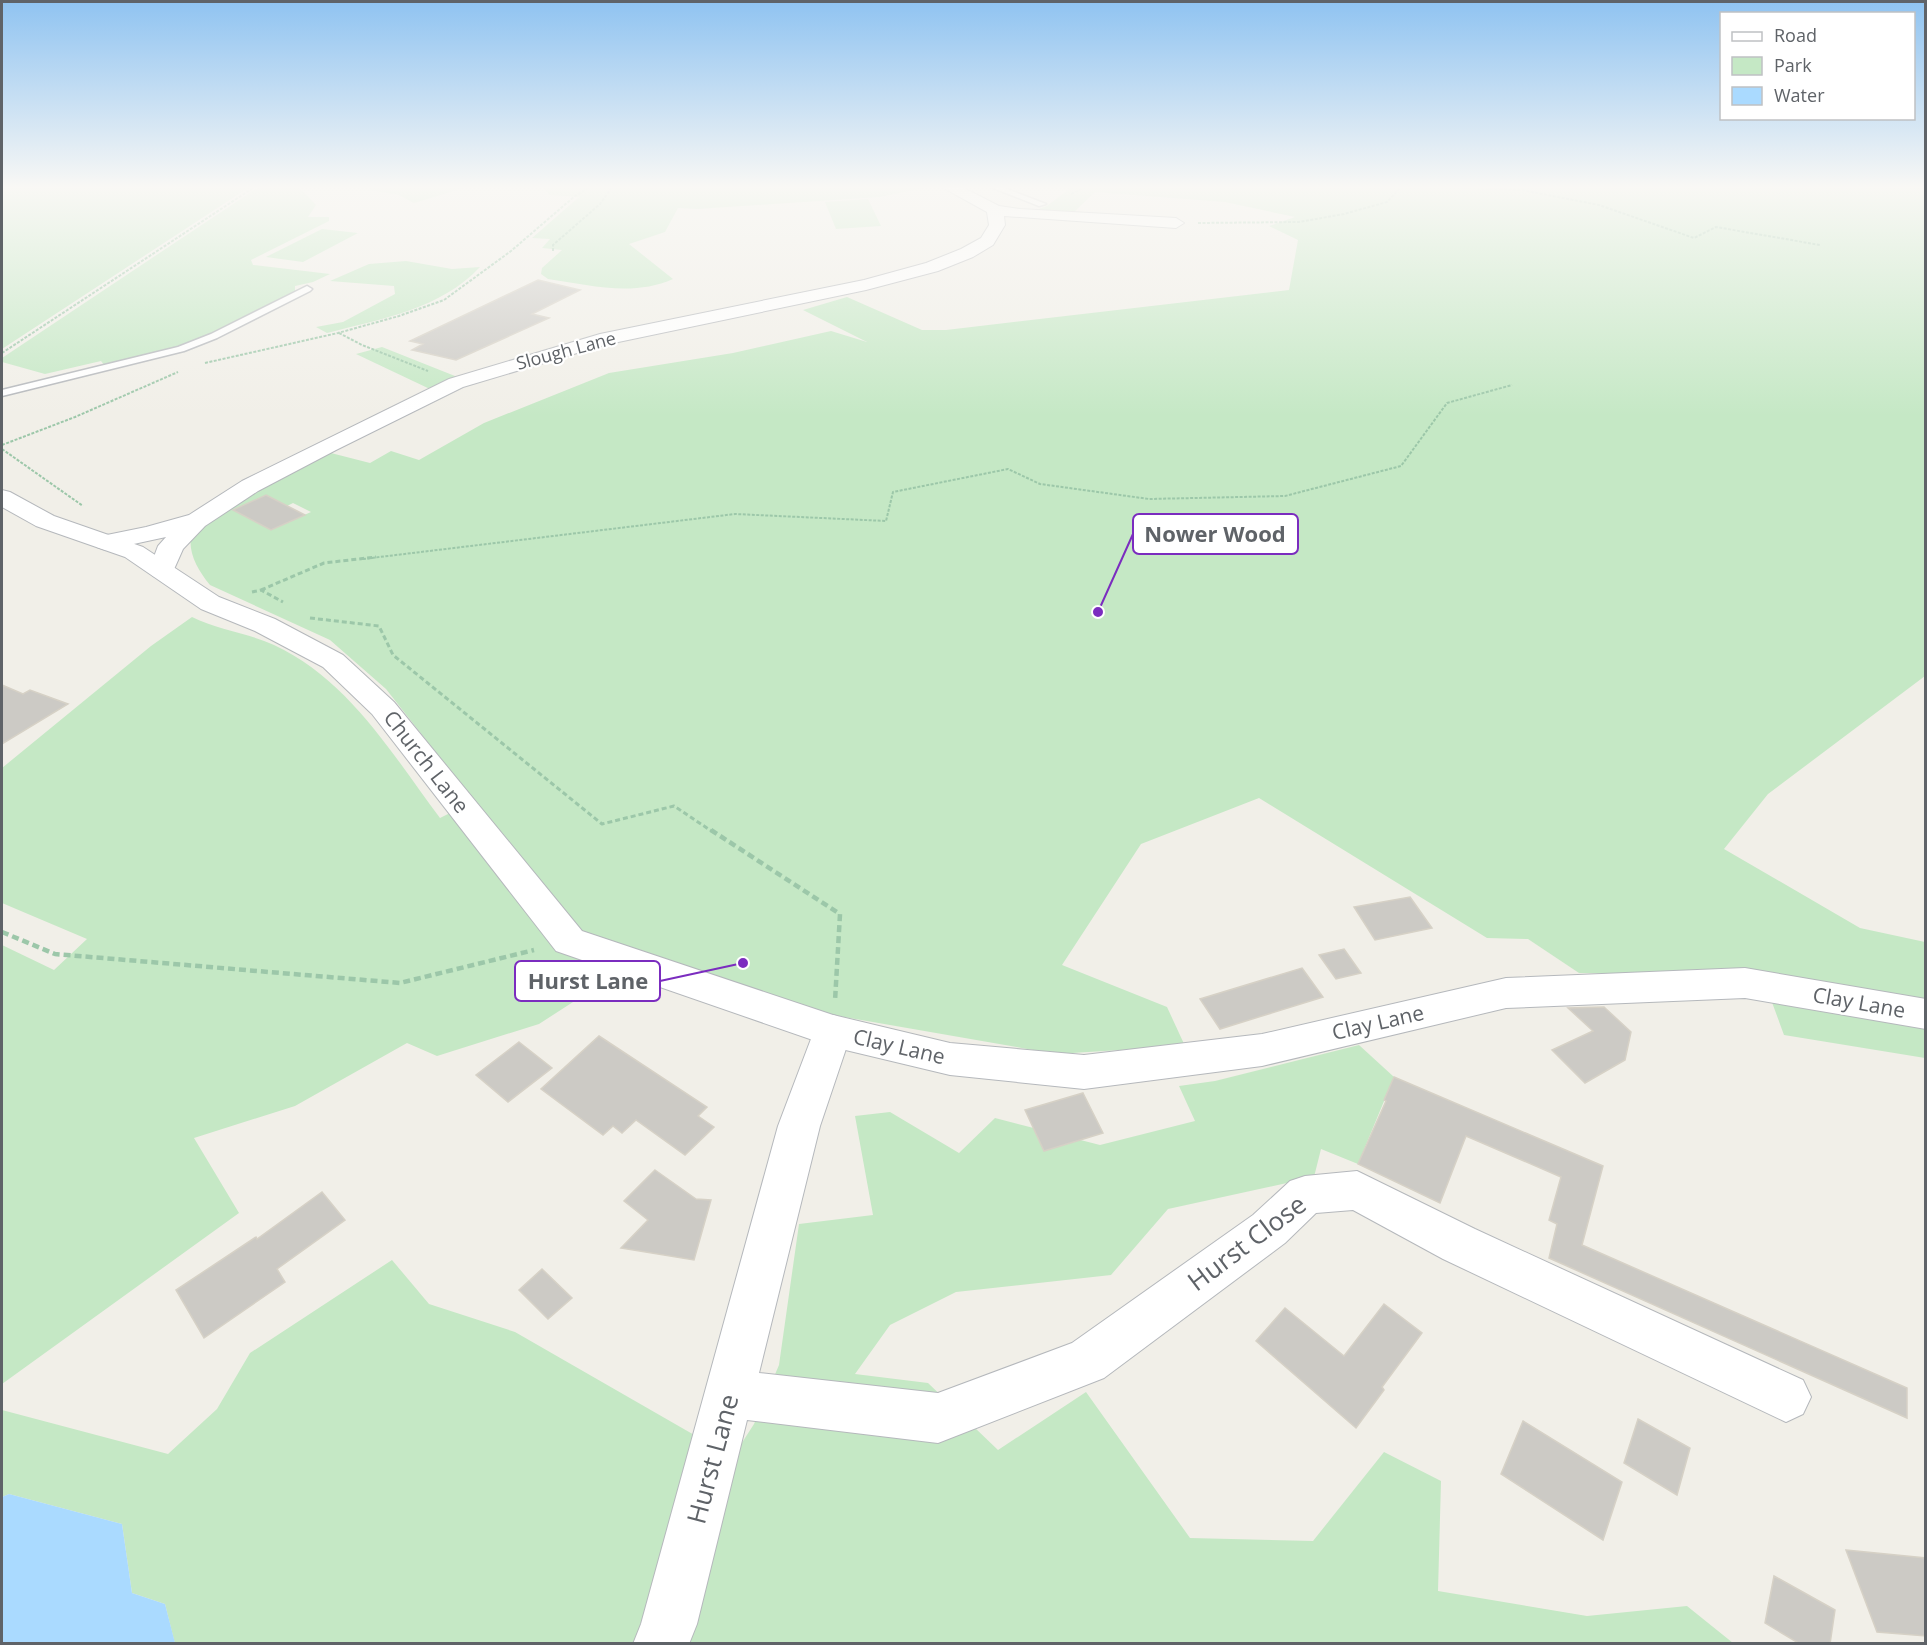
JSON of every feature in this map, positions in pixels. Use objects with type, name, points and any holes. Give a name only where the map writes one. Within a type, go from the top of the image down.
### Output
[{"type":"street","name":"Slough Lane","points":[[162,570],[171,546],[196,521],[270,476],[456,383],[600,340],[866,285],[943,263]]},
{"type":"street","name":"Church Lane","points":[[2,497],[45,521],[134,552],[210,603],[265,625],[333,661],[383,708],[569,941]]},
{"type":"street","points":[[106,542],[149,534],[196,521]]},
{"type":"street","points":[[569,941],[833,1031]]},
{"type":"street","name":"Clay Lane","points":[[833,1031],[950,1059],[1084,1072],[1262,1050],[1506,993],[1745,983],[1926,1014]]},
{"type":"street","name":"Hurst Lane","points":[[661,1644],[669,1624],[799,1126],[833,1031]]},
{"type":"street","name":"Hurst Close","points":[[730,1394],[938,1418],[1087,1361],[1269,1229],[1305,1195],[1357,1190],[1459,1244],[1786,1397]]},
{"type":"lane","points":[[2,393],[181,349],[214,336],[307,289]]},
{"type":"path","points":[[2,352],[139,263]]},
{"type":"path","points":[[203,363],[338,333],[399,316],[444,300],[495,263]]},
{"type":"path","points":[[338,333],[456,383]]},
{"type":"path","points":[[2,445],[75,417],[181,370]]},
{"type":"path","points":[[261,590],[324,563],[735,514],[886,521],[893,492],[1008,469],[1040,484],[1149,499],[1285,496],[1401,466],[1448,403],[1512,385]]},
{"type":"path","points":[[2,449],[85,508]]},
{"type":"path","points":[[456,706],[603,824],[674,806],[840,914],[833,1031]]},
{"type":"path","points":[[2,932],[55,954],[400,983],[569,941]]},
{"type":"green space","points":[[2,263],[134,263],[2,349]]},
{"type":"green space","points":[[145,263],[252,263],[253,265],[330,274],[313,282],[295,286],[295,291],[213,332],[175,348],[145,356],[105,366],[101,361],[45,374],[2,362],[2,358]]},
{"type":"green space","points":[[416,263],[452,269],[480,267],[447,293],[429,303],[389,317],[327,333],[316,327],[343,322],[395,294],[394,286],[330,281],[369,264]]},
{"type":"green space","points":[[548,263],[653,263],[673,279],[642,287],[611,288],[548,279],[541,274],[542,268]]},
{"type":"green space","points":[[1294,263],[1925,263],[1925,676],[1768,794],[1724,849],[1860,928],[1925,942],[1925,1058],[1784,1035],[1762,975],[1579,973],[1528,939],[1487,938],[1259,798],[1141,844],[1062,965],[1167,1007],[1185,1046],[1056,1054],[821,1013],[649,953],[539,1024],[437,1056],[407,1043],[295,1106],[194,1138],[239,1213],[2,1384],[2,945],[54,970],[87,939],[2,903],[2,768],[151,646],[192,617],[274,645],[301,660],[325,678],[347,698],[386,744],[440,818],[474,801],[386,689],[330,640],[210,585],[195,561],[191,548],[191,534],[215,515],[327,452],[370,463],[391,451],[419,460],[484,423],[609,373],[733,353],[831,331],[867,342],[803,310],[847,297],[922,330],[946,330],[1289,290]],"holes":[[[266,496],[287,506],[293,503],[311,512],[271,530],[234,510]]]},
{"type":"green space","points":[[382,347],[460,378],[432,390],[356,354]]},
{"type":"green space","points":[[1359,1045],[1394,1077],[1358,1164],[1321,1149],[1314,1177],[1168,1209],[1111,1275],[956,1292],[890,1325],[855,1374],[928,1383],[998,1450],[1086,1392],[1190,1538],[1313,1541],[1384,1452],[1441,1481],[1438,1591],[1587,1616],[1687,1606],[1733,1643],[681,1644],[727,1466],[754,1424],[779,1365],[799,1224],[873,1215],[855,1116],[890,1112],[959,1153],[995,1118],[1100,1145],[1195,1121],[1179,1086],[1215,1081]]},
{"type":"green space","points":[[392,1260],[429,1304],[515,1332],[696,1436],[635,1643],[175,1644],[165,1604],[132,1593],[122,1524],[9,1494],[2,1497],[2,1410],[168,1454],[217,1409],[250,1353]]},
{"type":"water","points":[[9,1494],[122,1524],[132,1593],[165,1604],[175,1643],[2,1643],[2,1497]]},
{"type":"building","points":[[538,280],[580,290],[532,314],[549,318],[456,360],[412,350],[423,344],[410,341]]},
{"type":"building","points":[[266,495],[305,515],[271,530],[233,510]]},
{"type":"building","points":[[2,685],[23,694],[30,690],[68,704],[2,744]]},
{"type":"building","points":[[1410,897],[1432,928],[1375,940],[1354,907]]},
{"type":"building","points":[[1344,949],[1361,973],[1336,979],[1319,955]]},
{"type":"building","points":[[1302,968],[1323,997],[1220,1029],[1200,999]]},
{"type":"building","points":[[1604,1007],[1631,1032],[1625,1060],[1585,1083],[1552,1050],[1593,1031],[1568,1008]]},
{"type":"building","points":[[599,1036],[707,1107],[698,1116],[714,1127],[685,1155],[636,1120],[622,1133],[613,1126],[603,1135],[541,1089]]},
{"type":"building","points":[[519,1042],[552,1068],[508,1102],[476,1075]]},
{"type":"building","points":[[1394,1077],[1603,1166],[1582,1245],[1907,1388],[1907,1418],[1549,1258],[1557,1224],[1549,1220],[1561,1177],[1466,1136],[1440,1203],[1358,1164]]},
{"type":"building","points":[[1083,1093],[1103,1133],[1044,1151],[1025,1110]]},
{"type":"building","points":[[655,1170],[696,1199],[711,1200],[694,1260],[621,1248],[648,1220],[624,1201]]},
{"type":"building","points":[[322,1192],[345,1220],[277,1269],[285,1282],[204,1338],[176,1290],[256,1237],[257,1239]]},
{"type":"building","points":[[542,1269],[572,1298],[548,1319],[519,1290]]},
{"type":"building","points":[[1384,1304],[1422,1333],[1382,1387],[1384,1390],[1356,1428],[1256,1341],[1285,1308],[1344,1356]]},
{"type":"building","points":[[1638,1419],[1690,1448],[1677,1495],[1624,1463]]},
{"type":"building","points":[[1523,1421],[1622,1482],[1603,1540],[1501,1474]]},
{"type":"building","points":[[1846,1550],[1926,1558],[1926,1636],[1877,1632]]},
{"type":"building","points":[[1774,1576],[1835,1610],[1830,1644],[1800,1644],[1765,1623]]},
{"type":"place","name":"Nower Wood","points":[[1098,612]]},
{"type":"place","name":"Hurst Lane","points":[[743,963]]}]
